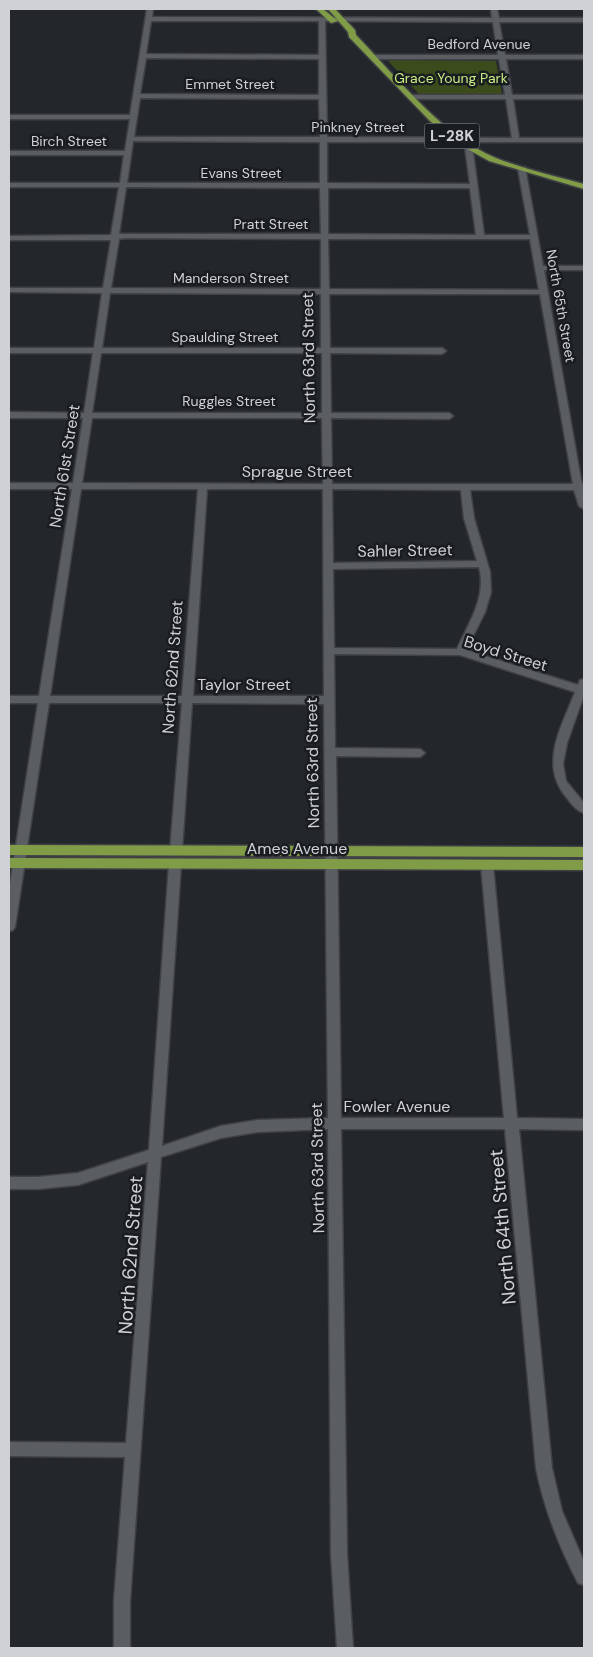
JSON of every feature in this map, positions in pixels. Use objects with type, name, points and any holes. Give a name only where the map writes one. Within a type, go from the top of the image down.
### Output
[{"type":"main road","name":"L-28K","points":[[319,9],[336,21]]},
{"type":"main road","name":"L-28K","points":[[330,9],[336,21],[346,33],[352,35],[433,118],[458,140],[483,155],[522,169],[584,187]]},
{"type":"main road","name":"Ames Avenue","points":[[14,856],[331,858],[584,852]]},
{"type":"main road","name":"Ames Avenue","points":[[331,858],[487,865],[584,865]]},
{"type":"street","name":"North 61st Street","points":[[9,927],[14,856],[44,700],[150,9]]},
{"type":"street","points":[[494,9],[516,140]]},
{"type":"street","points":[[149,19],[326,24],[336,21],[584,20]]},
{"type":"street","name":"North 63rd Street","points":[[322,23],[339,1554],[345,1648]]},
{"type":"street","points":[[143,56],[323,57]]},
{"type":"street","name":"Bedford Avenue","points":[[374,57],[584,57]]},
{"type":"street","name":"Emmet Street","points":[[137,96],[323,97]]},
{"type":"street","points":[[412,96],[584,97]]},
{"type":"street","points":[[9,116],[134,117]]},
{"type":"street","name":"Pinkney Street","points":[[131,139],[584,140]]},
{"type":"street","points":[[469,147],[480,237]]},
{"type":"street","name":"Birch Street","points":[[9,153],[129,154]]},
{"type":"street","name":"North 65th Street","points":[[522,169],[543,292],[584,506]]},
{"type":"street","name":"Evans Street","points":[[9,184],[474,186]]},
{"type":"street","name":"Pratt Street","points":[[9,238],[533,237]]},
{"type":"street","points":[[539,268],[584,268]]},
{"type":"street","name":"Manderson Street","points":[[9,290],[543,292]]},
{"type":"street","name":"Spaulding Street","points":[[9,350],[442,351]]},
{"type":"street","name":"Ruggles Street","points":[[9,414],[449,416]]},
{"type":"street","name":"Sprague Street","points":[[9,486],[581,487]]},
{"type":"street","name":"North 62nd Street","points":[[122,1648],[122,1601],[138,1402],[148,1232],[156,1153],[175,857],[203,486]]},
{"type":"street","points":[[460,652],[485,600],[486,581],[483,564],[469,518],[465,486]]},
{"type":"street","name":"Sahler Street","points":[[328,566],[483,564]]},
{"type":"street","name":"Boyd Street","points":[[329,651],[460,652],[583,688]]},
{"type":"street","points":[[583,688],[558,750],[556,766],[565,789],[584,809]]},
{"type":"street","name":"Taylor Street","points":[[9,700],[329,700]]},
{"type":"street","points":[[330,752],[420,753]]},
{"type":"street","name":"North 64th Street","points":[[487,865],[546,1486],[556,1519],[584,1578]]},
{"type":"street","name":"Fowler Avenue","points":[[9,1183],[38,1183],[78,1179],[237,1129],[334,1123],[584,1124]]},
{"type":"street","points":[[9,1449],[133,1450]]},
{"type":"green space","name":"Grace Young Park","points":[[388,61],[496,61],[502,94],[419,94]]}]
